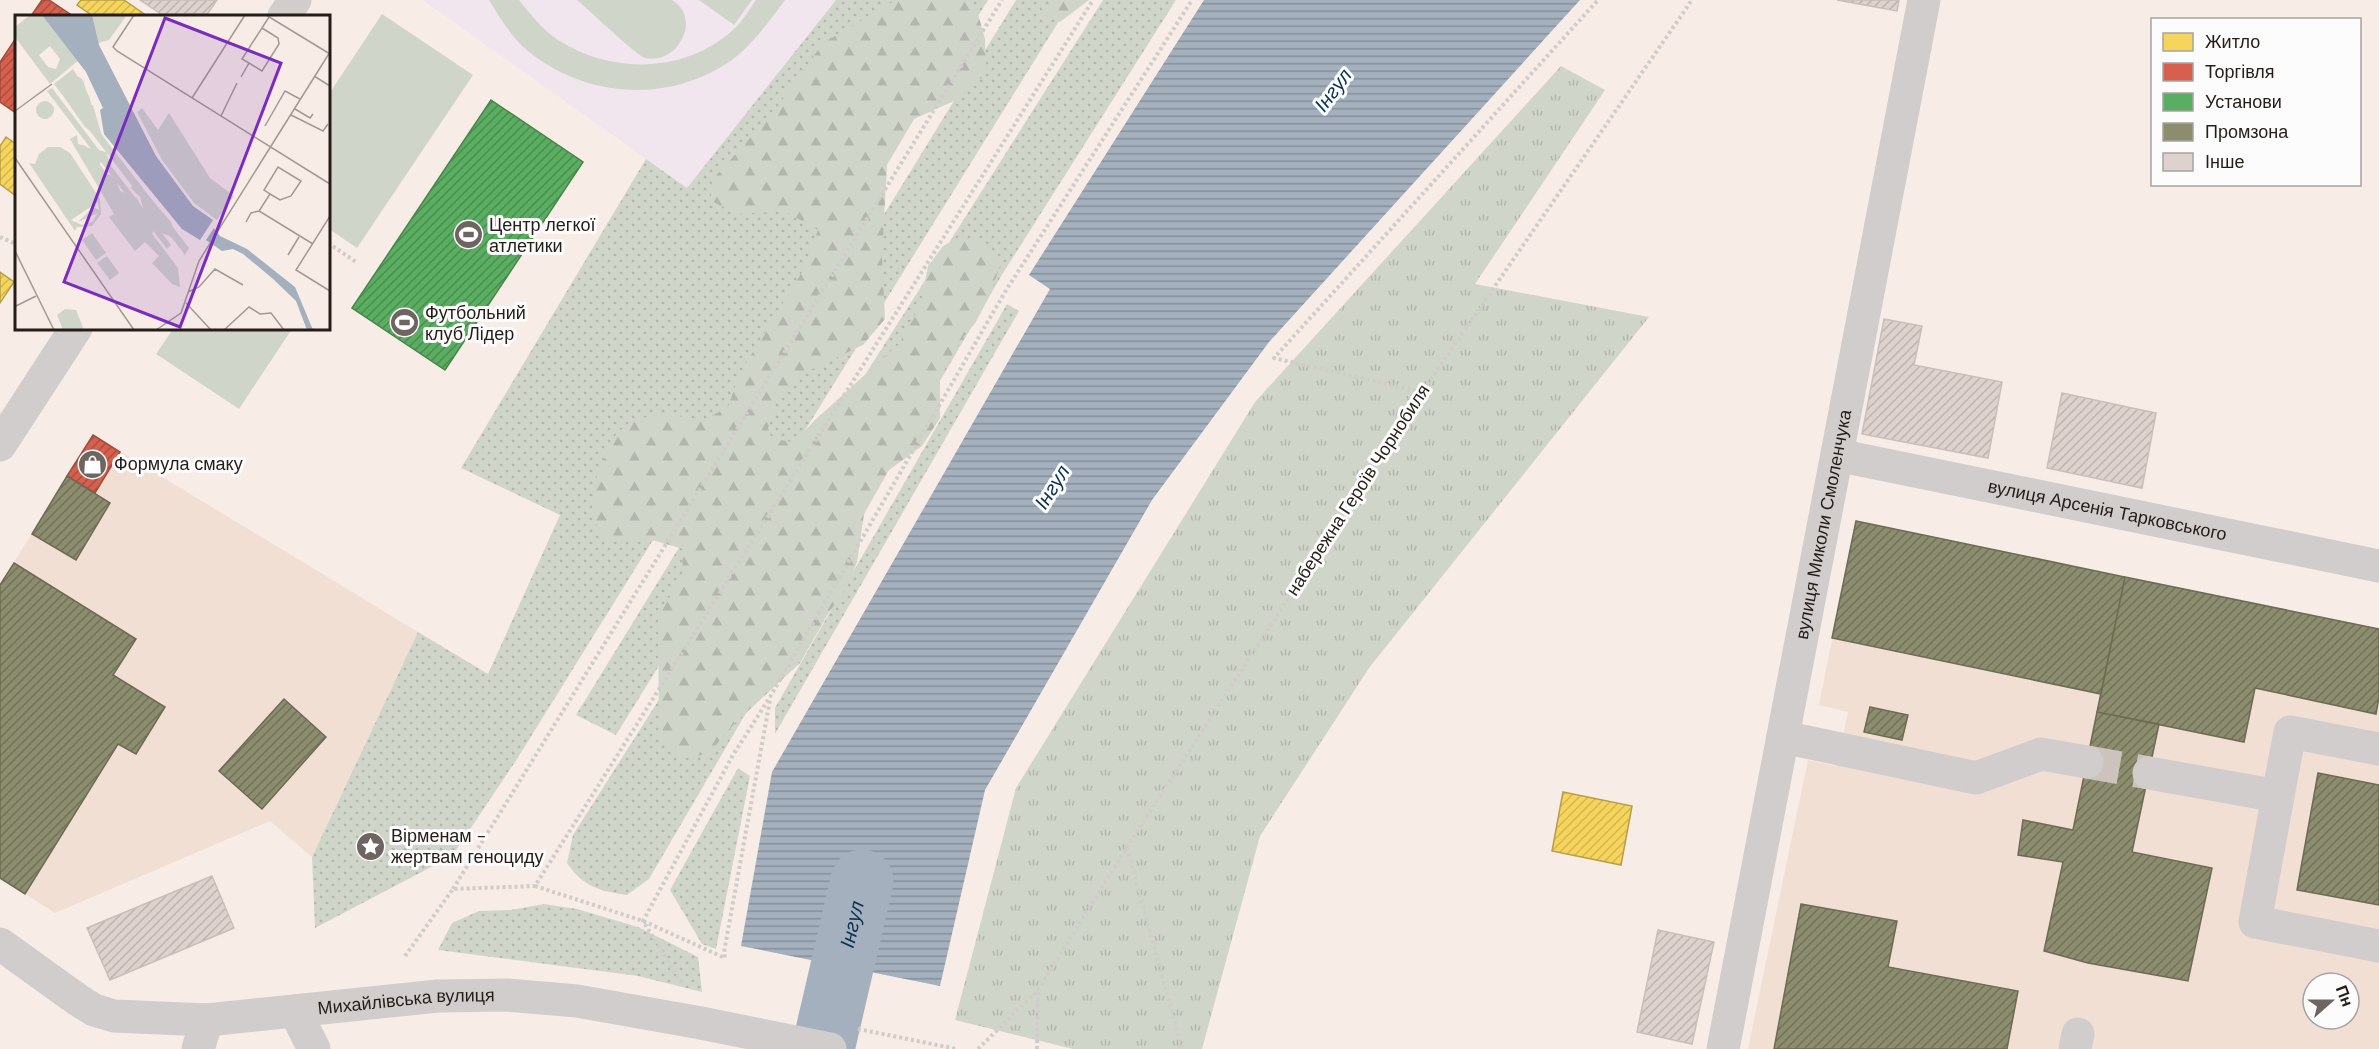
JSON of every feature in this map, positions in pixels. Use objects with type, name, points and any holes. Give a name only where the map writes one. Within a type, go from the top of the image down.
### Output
[{"type":"street","points":[[285,15],[295,0]]},
{"type":"street","name":"вулиця Миколи Смоленчука","points":[[1723,1049],[1924,0]]},
{"type":"street","points":[[0,445],[75,330]]},
{"type":"street","name":"вулиця Арсенія Тарковського","points":[[1837,455],[2379,566]]},
{"type":"street","points":[[2379,749],[2290,732],[2255,922],[2379,946]]},
{"type":"street","points":[[1783,737],[1976,778],[2041,754],[2087,762]]},
{"type":"street","points":[[2150,773],[2278,796]]},
{"type":"street","name":"Михайлівська вулиця","points":[[0,944],[94,1010],[202,1035],[296,1011],[438,996],[507,995],[577,1001],[830,1049]]},
{"type":"street","points":[[296,1011],[314,1049]]},
{"type":"path","points":[[405,956],[453,889],[1002,0]]},
{"type":"path","points":[[535,886],[1093,0]]},
{"type":"path","points":[[643,921],[733,755],[770,697],[1005,292],[1192,0]]},
{"type":"path","points":[[1422,392],[1274,358],[1598,0]]},
{"type":"path","name":"набережна Героїв Чорнобиля","points":[[978,1049],[1038,990],[1127,847],[1422,392],[1692,0]]},
{"type":"path","points":[[0,237],[15,244]]},
{"type":"path","points":[[330,244],[356,262]]},
{"type":"path","points":[[453,889],[535,886],[643,921],[725,958],[724,952],[770,697]]},
{"type":"path","points":[[1127,847],[1182,1049]]},
{"type":"path","points":[[643,921],[682,985]]},
{"type":"path","points":[[1037,1049],[1038,990]]},
{"type":"shaded area","points":[[423,0],[836,0],[687,188]]},
{"type":"shaded area","points":[[93,435],[418,632],[312,857],[270,821],[55,913],[0,878],[0,585]]},
{"type":"shaded area","points":[[1856,521],[2379,629],[2379,1049],[1748,1049],[1808,760],[1836,766],[1848,712],[1819,705]]},
{"type":"green space","points":[[489,0],[519,0],[547,31],[558,40],[579,51],[626,64],[650,64],[674,61],[718,42],[740,23],[756,0],[785,0],[744,50],[713,72],[687,82],[659,88],[632,90],[604,87],[577,79],[552,67],[516,40]]},
{"type":"green space","points":[[577,0],[672,0],[681,8],[686,28],[676,47],[668,54],[657,58],[645,58],[622,41]]},
{"type":"green space","points":[[699,0],[752,0],[734,25]]},
{"type":"green space","points":[[836,0],[988,0],[517,759],[452,856],[315,928],[312,857],[418,632],[488,674],[560,515],[461,468],[646,159],[687,188]]},
{"type":"green space","points":[[896,0],[957,0],[976,7],[985,39],[986,74],[954,101],[914,119],[887,165],[882,257],[885,319],[863,345],[802,374],[777,401],[768,428],[772,439],[794,442],[901,342],[921,302],[928,266],[943,246],[959,237],[986,243],[1002,260],[990,295],[976,322],[960,341],[940,378],[940,418],[922,446],[889,470],[864,514],[857,562],[847,587],[828,614],[800,663],[735,723],[708,754],[681,758],[659,733],[658,615],[682,578],[683,549],[645,538],[606,542],[591,516],[597,475],[617,432],[641,418],[665,414],[704,420],[728,407],[739,375],[802,272],[818,230],[784,211],[738,214],[711,201],[712,180],[772,114],[823,43]]},
{"type":"green space","points":[[1016,0],[1072,0],[616,735],[576,715]]},
{"type":"green space","points":[[1052,0],[1089,0],[1060,22],[1045,15]]},
{"type":"green space","points":[[1103,0],[1176,0],[1003,273],[649,879],[627,895],[608,892],[586,883],[567,863],[573,835]]},
{"type":"green space","points":[[382,14],[473,75],[357,248],[330,230],[330,92]]},
{"type":"green space","points":[[1561,66],[1605,90],[1475,284],[1649,317],[1369,668],[1260,836],[1202,1049],[1073,1049],[955,1020],[1016,788],[1255,402]]},
{"type":"green space","points":[[1007,304],[1019,311],[775,734],[775,708]]},
{"type":"green space","points":[[172,330],[291,330],[239,409],[156,354]]},
{"type":"green space","points":[[738,768],[750,776],[716,949],[702,944],[670,890]]},
{"type":"green space","points":[[544,904],[577,909],[638,927],[698,957],[702,992],[638,976],[438,950],[452,923],[479,911],[511,910]]},
{"type":"water","points":[[1204,0],[1580,0],[1269,342],[1152,500],[985,790],[940,986],[741,946],[772,772],[1050,289],[1029,275]]},
{"type":"pier","points":[[757,999],[882,1026],[866,1049],[745,1049]]},
{"type":"building: Житло","points":[[81,0],[124,0],[146,15],[92,15],[77,5]]},
{"type":"building: Житло","points":[[6,137],[15,143],[15,195],[0,184],[0,146]]},
{"type":"building: Житло","points":[[0,272],[14,282],[0,303]]},
{"type":"building: Житло","points":[[1563,792],[1632,806],[1621,865],[1552,851]]},
{"type":"building: Торгівля","points":[[42,0],[49,0],[72,15],[32,15]]},
{"type":"building: Торгівля","points":[[15,40],[15,112],[0,102],[0,62]]},
{"type":"building: Торгівля","name":"Формула смаку","points":[[93,435],[120,452],[95,493],[67,476]]},
{"type":"building: Установи","name":"Центр легкої атлетики","points":[[491,100],[583,162],[445,370],[352,308]]},
{"type":"building: Промзона","points":[[67,476],[110,503],[76,560],[32,534]]},
{"type":"building: Промзона","points":[[1856,521],[2125,577],[2101,694],[1832,638]]},
{"type":"building: Промзона","points":[[14,563],[136,639],[113,675],[165,707],[136,754],[118,744],[25,894],[0,878],[0,585]]},
{"type":"building: Промзона","points":[[2125,577],[2379,629],[2379,697],[2376,714],[2255,688],[2244,742],[2097,712]]},
{"type":"building: Промзона","points":[[284,699],[326,737],[262,809],[219,771]]},
{"type":"building: Промзона","points":[[1870,707],[1908,715],[1902,740],[1864,732]]},
{"type":"building: Промзона","points":[[2097,712],[2159,724],[2132,852],[2212,868],[2188,981],[2088,963],[2044,951],[2063,862],[2018,855],[2023,820],[2073,830]]},
{"type":"building: Промзона","points":[[2318,773],[2379,785],[2379,905],[2297,890]]},
{"type":"building: Промзона","points":[[1801,904],[1897,921],[1888,967],[2018,991],[2007,1049],[1774,1049]]},
{"type":"building: Інше","points":[[140,0],[217,0],[207,15],[162,15]]},
{"type":"building: Інше","points":[[1837,0],[1899,0],[1897,11]]},
{"type":"building: Інше","points":[[1884,319],[1922,326],[1914,365],[2002,382],[1988,458],[1862,434]]},
{"type":"building: Інше","points":[[2062,393],[2156,413],[2142,488],[2047,468]]},
{"type":"building: Інше","points":[[212,876],[234,928],[110,980],[87,928]]},
{"type":"building: Інше","points":[[1658,930],[1714,942],[1692,1044],[1637,1032]]},
{"type":"waterway","name":"Інгул","points":[[823,1049],[862,881]]},
{"type":"tunnel","points":[[2087,762],[2149,773]]},
{"type":"place","name":"Центр легкої атлетики","points":[[468,235]]},
{"type":"place","name":"Футбольний клуб Лідер","points":[[404,323]]},
{"type":"place","name":"Формула смаку","points":[[93,464]]},
{"type":"place","name":"Вірменам - жертвам геноциду","points":[[370,846]]}]
